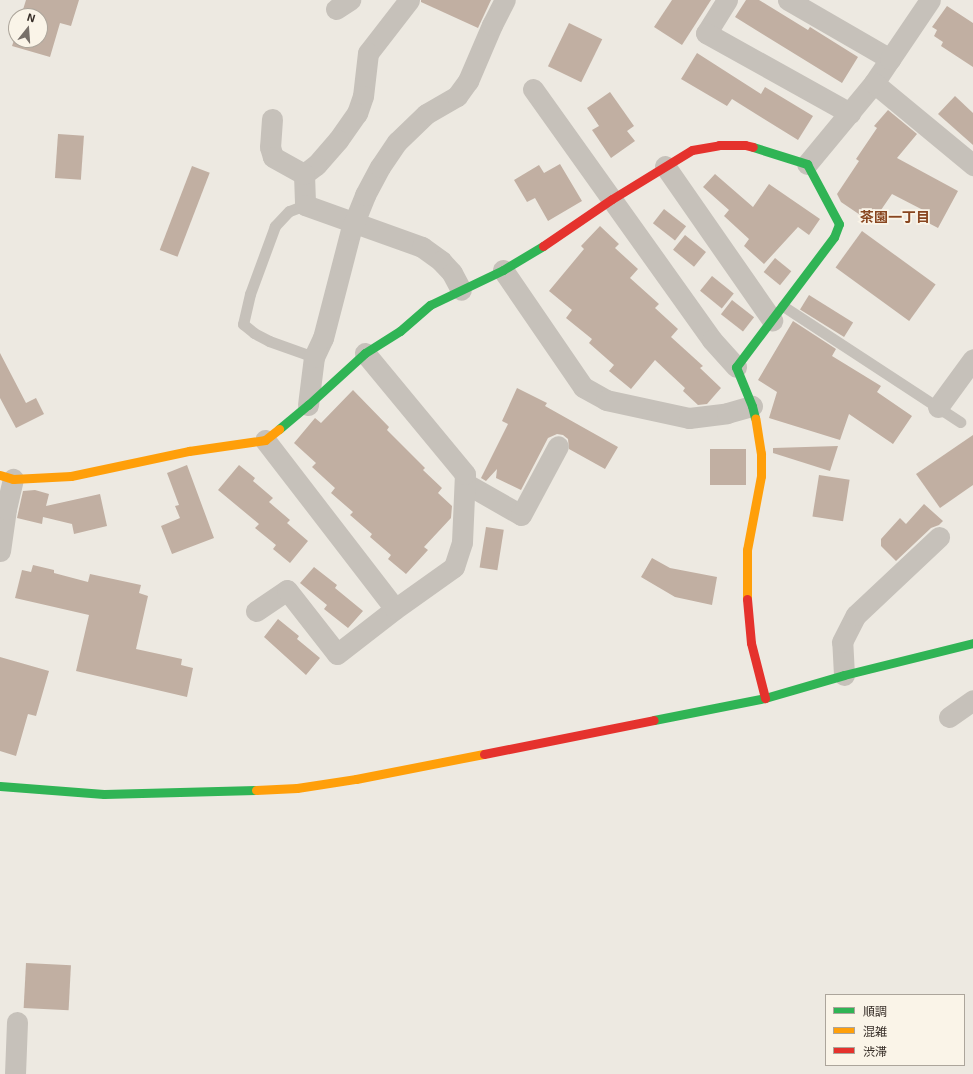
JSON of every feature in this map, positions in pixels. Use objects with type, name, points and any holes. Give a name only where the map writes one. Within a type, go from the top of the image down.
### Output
[{"type":"street","points":[[304,174],[316,165],[338,140],[357,112],[363,96],[368,53],[409,0]]},
{"type":"street","points":[[308,405],[314,357],[323,338],[354,222],[365,195],[380,167],[397,142],[426,114],[458,96],[468,81],[492,25],[506,0]]},
{"type":"street","points":[[727,0],[706,33],[850,113]]},
{"type":"street","points":[[788,0],[890,59]]},
{"type":"street","points":[[807,164],[874,83],[930,0]]},
{"type":"street","points":[[874,83],[973,165]]},
{"type":"street","points":[[533,89],[712,340],[736,367],[752,406],[758,432],[761,476],[747,550],[746,601],[751,643],[765,698]]},
{"type":"street","points":[[272,120],[270,147],[273,157],[304,174]]},
{"type":"street","points":[[0,551],[6,510],[6,477],[71,476],[189,451],[265,440],[308,405],[365,353],[400,332],[430,305],[504,270],[532,254],[612,198],[692,150],[719,145],[745,145],[807,164],[839,224],[834,237],[736,367]]},
{"type":"street","points":[[665,166],[777,313]]},
{"type":"street","points":[[304,174],[305,205],[422,247],[441,261],[452,274],[461,290]]},
{"type":"street","points":[[504,270],[584,387],[606,400],[689,418],[727,413],[752,406]]},
{"type":"street","points":[[256,611],[287,590],[337,654],[395,609],[454,567],[462,542],[465,474],[365,353]]},
{"type":"street","points":[[938,407],[970,370]]},
{"type":"street","points":[[265,440],[395,609]]},
{"type":"street","points":[[465,483],[521,515],[558,446]]},
{"type":"street","points":[[844,675],[842,642],[856,615],[939,537]]},
{"type":"street","points":[[0,786],[104,794],[296,788],[356,779],[765,698],[844,675],[973,643]]},
{"type":"street","points":[[949,717],[973,700]]},
{"type":"street","points":[[15,1074],[17,1022]]},
{"type":"lane","points":[[305,205],[289,211],[275,226],[250,294],[242,324],[254,333],[269,341],[314,357]]},
{"type":"lane","points":[[777,313],[938,407],[960,422]]},
{"type":"building","points":[[26,0],[79,0],[71,26],[60,23],[50,57],[19,48],[48,48],[48,8],[24,8]]},
{"type":"building","points":[[421,0],[491,0],[478,28],[421,2]]},
{"type":"building","points":[[672,0],[711,0],[682,45],[654,27]]},
{"type":"building","points":[[746,0],[759,0],[808,30],[810,27],[858,57],[842,83],[735,17]]},
{"type":"building","points":[[947,6],[973,23],[973,67],[941,46],[943,42],[934,36],[937,30],[932,27]]},
{"type":"building","points":[[569,23],[602,39],[581,82],[548,66]]},
{"type":"building","points":[[697,53],[761,94],[765,87],[813,116],[798,140],[732,99],[727,106],[681,79]]},
{"type":"building","points":[[610,92],[634,126],[627,131],[635,141],[611,158],[592,130],[599,126],[587,108]]},
{"type":"building","points":[[955,96],[973,113],[973,145],[938,114]]},
{"type":"building","points":[[888,110],[917,134],[897,158],[958,191],[938,228],[919,218],[923,210],[892,194],[872,223],[841,202],[837,194],[859,161],[856,159],[877,128],[874,126]]},
{"type":"building","points":[[58,134],[84,136],[81,180],[55,178]]},
{"type":"building","points":[[560,164],[582,201],[548,221],[535,198],[527,202],[514,180],[539,165],[544,173]]},
{"type":"building","points":[[192,166],[210,173],[177,257],[160,250]]},
{"type":"building","points":[[715,174],[753,207],[769,184],[820,219],[809,235],[798,227],[764,264],[744,246],[749,239],[724,216],[729,210],[703,187]]},
{"type":"building","points":[[664,209],[686,226],[675,240],[653,223]]},
{"type":"building","points":[[600,226],[619,244],[615,248],[638,269],[630,278],[659,304],[655,308],[678,329],[671,337],[703,366],[700,368],[721,388],[707,404],[698,405],[683,391],[685,388],[655,360],[631,389],[609,371],[614,365],[589,343],[592,339],[566,318],[572,310],[549,291],[584,249],[581,246]]},
{"type":"building","points":[[862,231],[936,284],[909,321],[836,267]]},
{"type":"building","points":[[685,235],[706,252],[694,267],[673,250]]},
{"type":"building","points":[[775,258],[791,271],[780,285],[764,272]]},
{"type":"building","points":[[712,276],[734,294],[722,308],[700,291]]},
{"type":"building","points":[[809,295],[853,323],[844,337],[800,309]]},
{"type":"building","points":[[732,300],[754,317],[743,331],[721,314]]},
{"type":"building","points":[[793,321],[836,349],[832,356],[881,386],[877,392],[912,416],[893,444],[849,414],[840,440],[769,418],[777,392],[758,380]]},
{"type":"building","points":[[0,353],[26,403],[36,398],[44,414],[16,428],[0,398]]},
{"type":"building","points":[[517,388],[547,403],[545,406],[618,447],[605,469],[569,449],[568,439],[563,435],[557,434],[548,438],[521,490],[496,478],[497,469],[486,481],[481,478],[508,424],[502,421]]},
{"type":"building","points":[[353,390],[389,427],[387,430],[425,468],[423,470],[442,488],[438,493],[452,506],[451,518],[424,547],[428,550],[406,574],[388,559],[391,555],[370,537],[372,534],[350,515],[353,512],[331,493],[335,488],[312,467],[316,463],[294,443],[315,418],[321,423]]},
{"type":"building","points":[[973,435],[973,485],[940,508],[916,474]]},
{"type":"building","points":[[838,446],[830,471],[773,453],[773,448]]},
{"type":"building","points":[[710,449],[746,449],[746,485],[710,485]]},
{"type":"building","points":[[187,465],[214,538],[172,554],[161,526],[180,518],[175,506],[179,505],[167,473]]},
{"type":"building","points":[[239,465],[255,478],[253,481],[273,498],[269,502],[290,520],[287,523],[308,541],[290,563],[273,549],[276,545],[255,528],[259,524],[218,490]]},
{"type":"building","points":[[819,475],[850,480],[843,521],[812,516]]},
{"type":"building","points":[[35,490],[49,494],[46,506],[100,494],[107,526],[74,534],[72,524],[43,517],[42,524],[17,518],[23,491]]},
{"type":"building","points":[[924,504],[943,521],[939,525],[931,528],[896,561],[881,546],[881,539],[900,518],[906,524]]},
{"type":"building","points":[[486,527],[504,530],[497,570],[480,567]]},
{"type":"building","points":[[652,558],[670,568],[717,577],[712,605],[675,597],[641,577]]},
{"type":"building","points":[[33,565],[54,570],[54,573],[88,582],[90,574],[141,585],[139,593],[148,596],[136,649],[182,659],[181,665],[193,668],[187,697],[76,671],[89,615],[15,598],[22,570],[31,572]]},
{"type":"building","points":[[314,567],[337,585],[335,588],[363,611],[348,628],[324,609],[327,605],[300,583]]},
{"type":"building","points":[[278,619],[299,636],[297,639],[320,658],[306,675],[264,637]]},
{"type":"building","points":[[0,657],[49,671],[36,716],[28,714],[16,756],[0,751]]},
{"type":"building","points":[[26,963],[71,965],[69,1010],[24,1008]]},
{"type":"traffic: fast","points":[[753,147],[807,164],[839,224],[834,237],[736,367],[752,406],[755,418]]},
{"type":"traffic: fast","points":[[279,429],[308,405],[365,353],[400,331],[430,305],[503,270],[543,246]]},
{"type":"traffic: fast","points":[[654,720],[765,698],[844,675],[973,643]]},
{"type":"traffic: fast","points":[[0,786],[104,794],[256,790]]},
{"type":"traffic: slow","points":[[747,599],[747,550],[761,476],[761,454],[755,418]]},
{"type":"traffic: slow","points":[[0,475],[13,479],[71,476],[189,451],[265,440],[279,429]]},
{"type":"traffic: slow","points":[[256,790],[297,788],[356,779],[484,754]]},
{"type":"traffic: jam","points":[[543,246],[612,199],[692,150],[719,145],[745,145],[753,147]]},
{"type":"traffic: jam","points":[[747,599],[751,643],[765,698]]},
{"type":"traffic: jam","points":[[484,754],[654,720]]},
{"type":"district","name":"茶園一丁目","points":[[895,217]]}]
